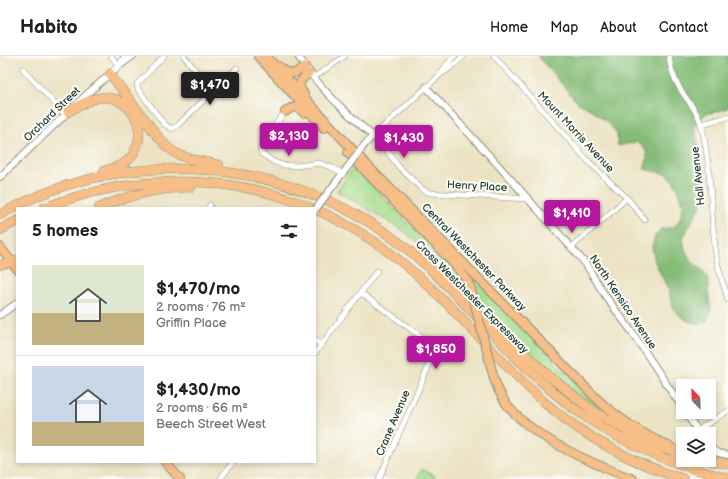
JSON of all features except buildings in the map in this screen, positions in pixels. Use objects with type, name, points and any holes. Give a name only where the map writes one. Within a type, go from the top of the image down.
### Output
[{"type":"highway","points":[[100,177],[106,170],[118,167],[127,161],[136,148],[139,137],[138,127],[131,112],[108,76]]},
{"type":"highway","points":[[108,76],[167,147],[177,154],[190,159],[224,166],[231,172]]},
{"type":"highway","points":[[66,114],[91,99],[103,97],[118,101],[131,112]]},
{"type":"highway","name":"Cross Westchester Expressway","points":[[17,207],[47,193],[100,177],[132,171],[165,168],[202,169],[231,172],[294,187],[321,197],[370,222],[418,258],[539,380],[582,414],[613,434],[646,450],[680,464],[728,478]]},
{"type":"highway","points":[[47,207],[68,199],[99,191],[156,182],[201,182],[224,185],[254,190],[285,198],[309,207]]},
{"type":"highway","points":[[102,207],[130,197],[172,189],[196,188],[254,190]]},
{"type":"highway","name":"Cross Westchester Expressway","points":[[0,215],[16,208]]},
{"type":"highway","name":"Cross Westchester Expressway","points":[[316,210],[363,234],[406,266],[440,296],[530,389],[559,414],[590,436],[623,454],[683,479]]},
{"type":"highway","points":[[0,230],[16,221]]},
{"type":"highway","points":[[0,265],[14,261]]},
{"type":"highway","points":[[449,288],[489,321],[549,376],[593,411],[641,439],[659,447],[676,451]]},
{"type":"highway","points":[[716,461],[728,464]]},
{"type":"main road","points":[[252,56],[256,59],[264,59],[289,73],[309,73]]},
{"type":"main road","name":"Central Westchester Parkway","points":[[264,59],[280,81],[597,399],[632,427],[657,441],[676,449]]},
{"type":"main road","name":"Central Westchester Parkway","points":[[264,59],[456,266],[467,280],[471,289],[497,388],[507,405],[528,424],[550,439],[592,462],[632,479]]},
{"type":"main road","points":[[309,73],[301,80],[300,88],[320,112],[330,130]]},
{"type":"main road","points":[[280,81],[290,100],[290,104],[285,112]]},
{"type":"main road","points":[[285,112],[292,107],[298,107],[330,130]]},
{"type":"main road","points":[[0,246],[14,261]]},
{"type":"main road","points":[[167,463],[180,479]]},
{"type":"street","points":[[111,56],[119,66]]},
{"type":"street","name":"Orchard Street","points":[[119,66],[125,56]]},
{"type":"street","name":"Orchard Street","points":[[0,177],[66,114],[119,66],[133,56]]},
{"type":"street","points":[[164,56],[138,84],[138,89],[164,124],[172,129],[177,126],[237,68]]},
{"type":"street","points":[[184,56],[213,91]]},
{"type":"street","points":[[298,56],[309,73],[334,101],[373,136]]},
{"type":"street","points":[[309,73],[345,56]]},
{"type":"street","points":[[441,74],[446,65],[456,56]]},
{"type":"street","points":[[316,209],[365,144],[426,87],[464,56]]},
{"type":"street","name":"Mount Morris Avenue","points":[[494,56],[589,162],[627,198],[645,220]]},
{"type":"street","name":"Hall Avenue","points":[[669,56],[678,86],[699,116],[701,124],[708,160],[716,255],[728,300]]},
{"type":"street","points":[[23,69],[66,114]]},
{"type":"street","name":"North Kensico Avenue","points":[[426,87],[585,263],[606,297],[676,399]]},
{"type":"street","points":[[285,112],[262,142],[260,149],[262,154],[274,162],[283,164],[297,166],[319,163],[333,168],[343,174]]},
{"type":"street","points":[[701,124],[728,117]]},
{"type":"street","name":"Henry Place","points":[[373,136],[379,140],[399,167],[426,192],[441,195],[528,199]]},
{"type":"street","points":[[572,247],[627,198]]},
{"type":"street","points":[[316,352],[377,271]]},
{"type":"street","name":"Crane Avenue","points":[[361,293],[426,340],[433,348],[427,370],[380,479]]},
{"type":"street","points":[[0,315],[16,304]]},
{"type":"street","points":[[316,341],[321,345]]},
{"type":"street","points":[[706,427],[728,412]]},
{"type":"street","points":[[716,452],[728,455]]},
{"type":"street","points":[[220,479],[232,463]]},
{"type":"green space","points":[[538,56],[728,56],[728,108],[705,114],[694,127],[704,172],[704,196],[701,206],[683,238],[685,250],[691,261],[702,270],[707,277],[711,311],[707,320],[699,324],[687,321],[674,310],[668,289],[655,262],[652,247],[655,236],[661,229],[674,227],[680,219],[682,211],[682,199],[674,183],[668,174],[644,169],[647,154],[644,148],[637,142],[618,146],[617,133],[606,121],[592,110],[578,103]]},
{"type":"green space","points":[[354,167],[456,272],[466,290],[430,253],[401,229],[337,191]]},
{"type":"green space","points":[[465,269],[594,402],[620,424],[585,402],[515,340],[479,303],[475,289]]},
{"type":"green space","points":[[422,469],[435,476],[434,479],[417,479]]}]
